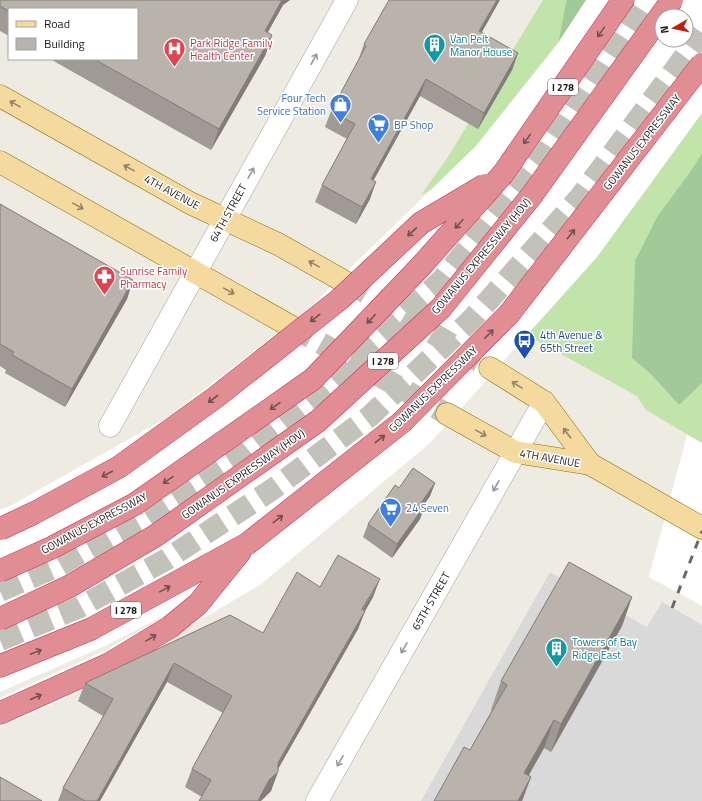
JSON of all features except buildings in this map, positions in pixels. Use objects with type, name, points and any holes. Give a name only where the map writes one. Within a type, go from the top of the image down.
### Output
[{"type":"highway","name":"GOWANUS EXPRESSWAY","points":[[0,572],[51,548],[135,504],[313,379],[421,266],[504,174],[623,0]]},
{"type":"highway","name":"GOWANUS EXPRESSWAY (HOV)","points":[[0,619],[70,586],[155,536],[318,421],[441,308],[532,195],[672,0]]},
{"type":"highway","name":"GOWANUS EXPRESSWAY","points":[[0,666],[91,629],[247,544],[402,422],[509,314],[702,64]]},
{"type":"highway","points":[[0,529],[34,513],[119,467],[216,397],[340,299],[421,223],[504,174]]},
{"type":"highway","points":[[0,712],[109,664],[170,627],[198,604],[247,544]]},
{"type":"main road","name":"4TH AVENUE","points":[[0,96],[190,203],[278,244],[348,283]]},
{"type":"main road","points":[[0,162],[292,327]]},
{"type":"main road","name":"4TH AVENUE","points":[[490,368],[544,402],[590,464]]},
{"type":"main road","name":"4TH AVENUE","points":[[447,414],[515,452],[590,464],[702,528]]},
{"type":"street","name":"64TH STREET","points":[[110,426],[347,0]]},
{"type":"street","name":"65TH STREET","points":[[317,801],[544,402]]},
{"type":"shaded area","points":[[550,572],[647,627],[662,602],[702,625],[702,801],[421,801]]},
{"type":"green space","points":[[543,0],[651,0],[549,130],[421,195],[448,157]]},
{"type":"green space","points":[[567,0],[598,0],[554,67],[566,3]]},
{"type":"green space","points":[[702,88],[702,443],[646,410],[637,396],[407,269]]},
{"type":"green space","points":[[702,154],[702,383],[679,405],[651,374],[632,358],[635,261],[657,217]]},
{"type":"pier","points":[[586,0],[702,0],[702,113],[597,257],[430,443],[260,585],[65,699],[0,727],[0,698],[108,649],[181,607],[107,645],[0,692],[0,510],[12,505],[168,417],[305,312],[476,146],[558,43]]},
{"type":"pier","points":[[687,435],[702,443],[702,606],[649,577]]},
{"type":"tunnel","points":[[0,591],[60,565],[144,517],[241,453],[321,389],[442,280],[545,153],[644,0]]},
{"type":"tunnel","points":[[0,640],[80,607],[167,559],[273,489],[370,416],[473,318],[580,197],[702,33]]},
{"type":"tunnel","points":[[347,283],[355,286],[490,368]]},
{"type":"tunnel","points":[[292,327],[447,414]]},
{"type":"railway","points":[[672,608],[702,531]]},
{"type":"place","name":"Van Pelt Manor House","points":[[435,64]]},
{"type":"place","name":"Park Ridge Family Health Center","points":[[175,68]]},
{"type":"place","name":"Four Tech Service Station","points":[[341,124]]},
{"type":"place","name":"BP Shop","points":[[379,144]]},
{"type":"place","name":"Sunrise Family Pharmacy","points":[[105,296]]},
{"type":"place","name":"4th Avenue & 65th Street","points":[[524,360]]},
{"type":"place","name":"24 Seven","points":[[391,528]]},
{"type":"place","name":"Towers of Bay Ridge East","points":[[556,668]]}]
